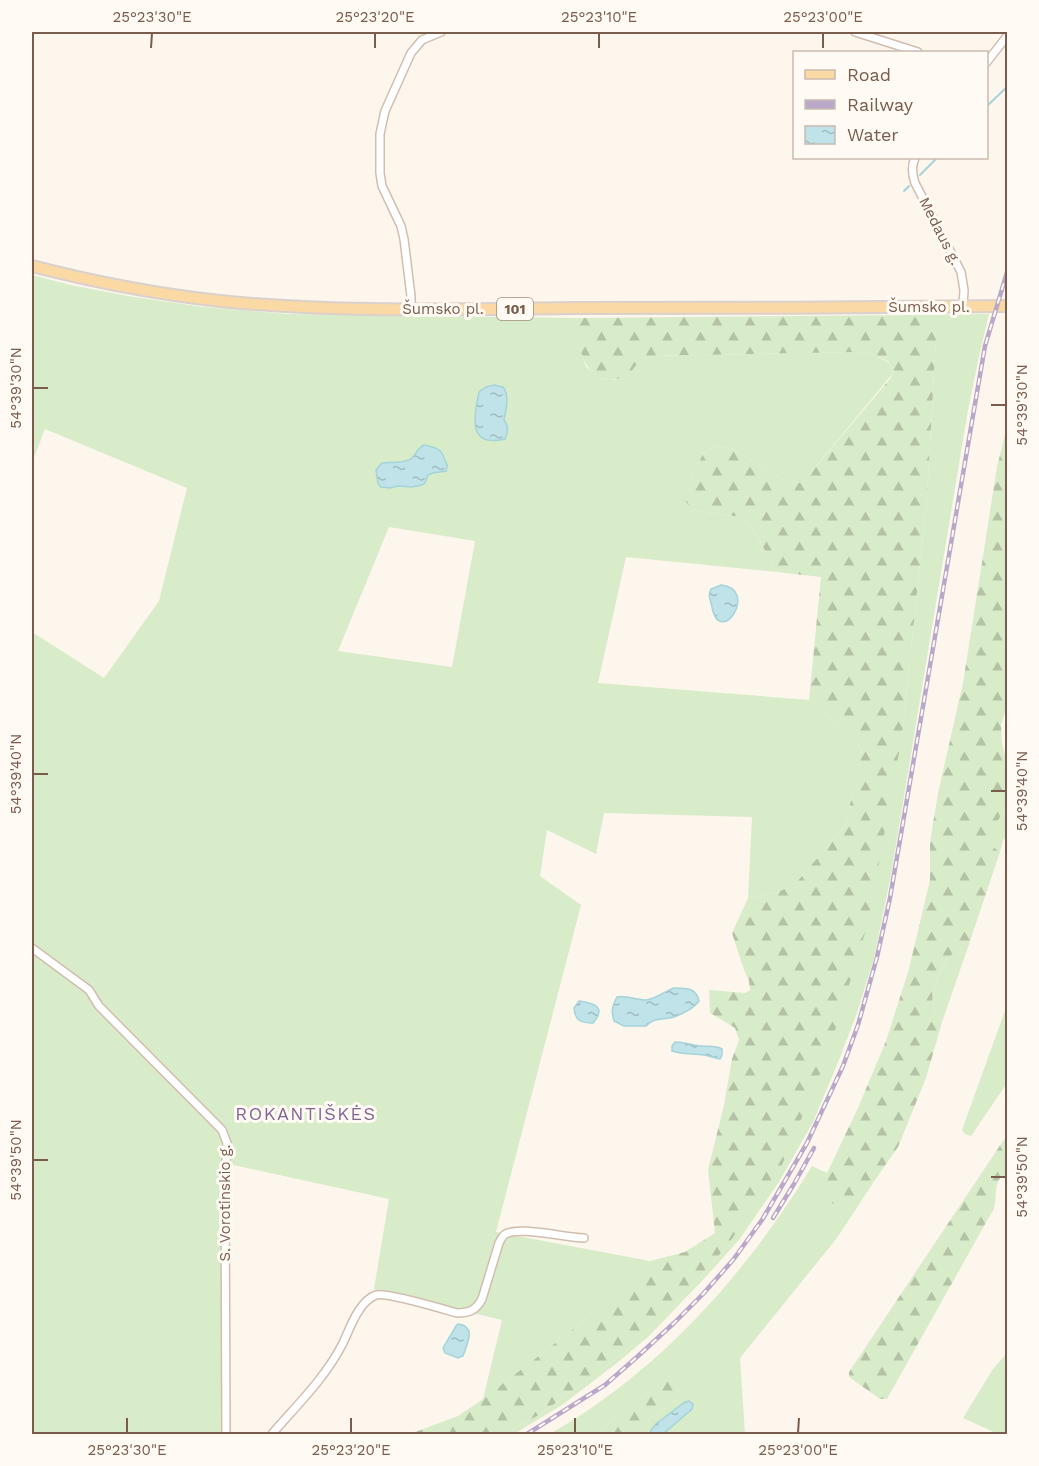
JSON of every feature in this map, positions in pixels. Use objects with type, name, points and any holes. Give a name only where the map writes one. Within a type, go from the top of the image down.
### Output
[{"type":"main road","name":"Šumsko pl.","points":[[32,266],[118,286],[168,294],[220,301],[309,307],[411,309],[1005,306]]},
{"type":"street","points":[[411,309],[408,268],[401,226],[382,186],[380,134],[385,111],[411,53],[422,40],[441,32]]},
{"type":"street","points":[[855,32],[915,51]]},
{"type":"street","points":[[988,62],[1008,35]]},
{"type":"street","name":"Medaus g.","points":[[914,159],[912,174],[915,183],[963,279],[963,306]]},
{"type":"street","name":"S. Vorotinskio g.","points":[[32,948],[89,990],[99,1006],[222,1130],[227,1143],[225,1182],[226,1434]]},
{"type":"street","points":[[273,1434],[332,1363],[356,1315],[367,1300],[377,1294],[457,1312],[473,1311],[482,1299],[499,1243],[504,1235],[521,1230],[585,1238]]},
{"type":"green space","points":[[32,275],[128,296],[203,307],[289,314],[577,318],[581,353],[586,367],[603,379],[615,380],[630,372],[639,360],[650,356],[857,352],[874,355],[888,362],[894,372],[802,483],[788,482],[731,448],[715,446],[703,454],[687,486],[693,510],[741,517],[750,524],[777,572],[626,557],[598,683],[809,700],[857,741],[862,754],[845,826],[795,884],[778,892],[748,898],[752,817],[604,813],[596,854],[547,830],[540,876],[581,905],[496,1232],[650,1261],[605,1303],[483,1399],[502,1320],[374,1289],[389,1199],[224,1163],[221,1339],[229,1434],[32,1434],[32,632],[104,678],[159,601],[187,488],[45,429],[32,463]],"holes":[[[424,445],[438,449],[445,461],[437,472],[428,476],[425,483],[412,487],[398,486],[404,461],[412,459]],[[389,527],[475,541],[452,667],[338,651]]]},
{"type":"green space","points":[[989,314],[968,410],[891,875],[874,958],[857,1013],[813,1122],[779,1182],[739,1240],[649,1336],[562,1405],[514,1434],[504,1434],[539,1415],[626,1352],[678,1302],[727,1246],[902,736],[927,497],[936,338],[928,323],[912,315]]},
{"type":"green space","points":[[912,315],[928,323],[936,338],[927,497],[902,736],[868,923],[827,1057],[782,1165],[727,1246],[678,1302],[626,1352],[539,1415],[504,1434],[405,1434],[458,1416],[558,1341],[605,1303],[650,1261],[685,1252],[715,1233],[708,1170],[724,1105],[732,1059],[739,1040],[735,1028],[710,1013],[709,990],[745,993],[750,990],[732,933],[748,898],[778,892],[795,884],[845,826],[862,753],[857,741],[809,700],[821,577],[777,572],[750,524],[741,517],[693,510],[686,502],[687,486],[703,454],[715,446],[731,448],[788,482],[802,483],[889,380],[894,372],[888,361],[874,355],[857,352],[650,356],[639,361],[629,373],[622,377],[607,379],[595,374],[585,362],[580,346],[577,318]]},
{"type":"green space","points":[[1007,426],[1008,703],[1001,725],[1002,743],[1007,762],[1007,795],[1005,808],[990,835],[989,844],[1000,852],[966,953],[953,954],[947,958],[933,990],[933,1005],[942,1022],[926,1078],[898,1147],[875,1180],[850,1202],[836,1205],[825,1200],[822,1189],[886,1041],[909,969],[930,880],[930,842],[938,793],[963,683],[997,467]]},
{"type":"green space","points":[[1007,795],[1007,837],[1003,840],[1000,852],[989,844],[990,835],[1005,808]]},
{"type":"green space","points":[[966,953],[942,1022],[933,1005],[933,990],[947,958],[953,954]]},
{"type":"green space","points":[[1007,1005],[1007,1083],[971,1136],[962,1130]]},
{"type":"green space","points":[[1007,1135],[1007,1176],[1000,1178],[998,1182],[993,1210],[887,1399],[880,1399],[849,1377],[849,1372]]},
{"type":"green space","points":[[812,1166],[827,1173],[823,1189],[850,1202],[875,1180],[837,1238],[740,1358],[745,1434],[630,1434],[676,1400],[666,1379],[595,1434],[550,1434],[590,1409],[628,1380],[664,1350],[698,1316],[759,1244]]},
{"type":"green space","points":[[1007,1353],[1007,1434],[998,1434],[963,1418],[993,1369]]},
{"type":"green space","points":[[666,1379],[675,1380],[680,1385],[680,1392],[676,1400],[630,1434],[595,1434]]},
{"type":"water","points":[[494,385],[503,387],[506,394],[504,420],[508,430],[505,439],[493,441],[479,435],[475,420],[479,392]]},
{"type":"water","points":[[424,445],[442,453],[447,466],[446,471],[428,475],[425,483],[412,487],[390,488],[381,487],[378,484],[376,470],[382,463],[402,462],[410,459]]},
{"type":"water","points":[[721,585],[732,589],[737,596],[734,613],[729,620],[722,622],[716,618],[709,596],[711,589]]},
{"type":"water","points":[[674,988],[686,988],[693,991],[699,1001],[681,1014],[655,1020],[646,1026],[624,1026],[614,1021],[612,1009],[617,997],[646,1000]]},
{"type":"water","points":[[579,1001],[594,1005],[599,1010],[593,1023],[577,1018],[574,1008]]},
{"type":"water","points":[[675,1042],[717,1047],[722,1049],[722,1055],[720,1059],[672,1051]]},
{"type":"water","points":[[458,1324],[467,1328],[469,1336],[463,1356],[458,1358],[445,1353],[443,1348]]},
{"type":"water","points":[[689,1401],[693,1404],[692,1409],[663,1434],[651,1434],[651,1430],[657,1423]]},
{"type":"waterway","points":[[988,105],[1008,86]]},
{"type":"waterway","points":[[920,175],[936,159]]},
{"type":"waterway","points":[[904,191],[909,186]]},
{"type":"railway","points":[[527,1434],[605,1385],[674,1323],[733,1260],[762,1220],[807,1143],[843,1066],[858,1025],[877,957],[890,898],[985,346],[1008,269]]},
{"type":"railway","points":[[773,1218],[814,1148]]},
{"type":"district","name":"ROKANTIŠKĖS","points":[[306,1113]]}]
